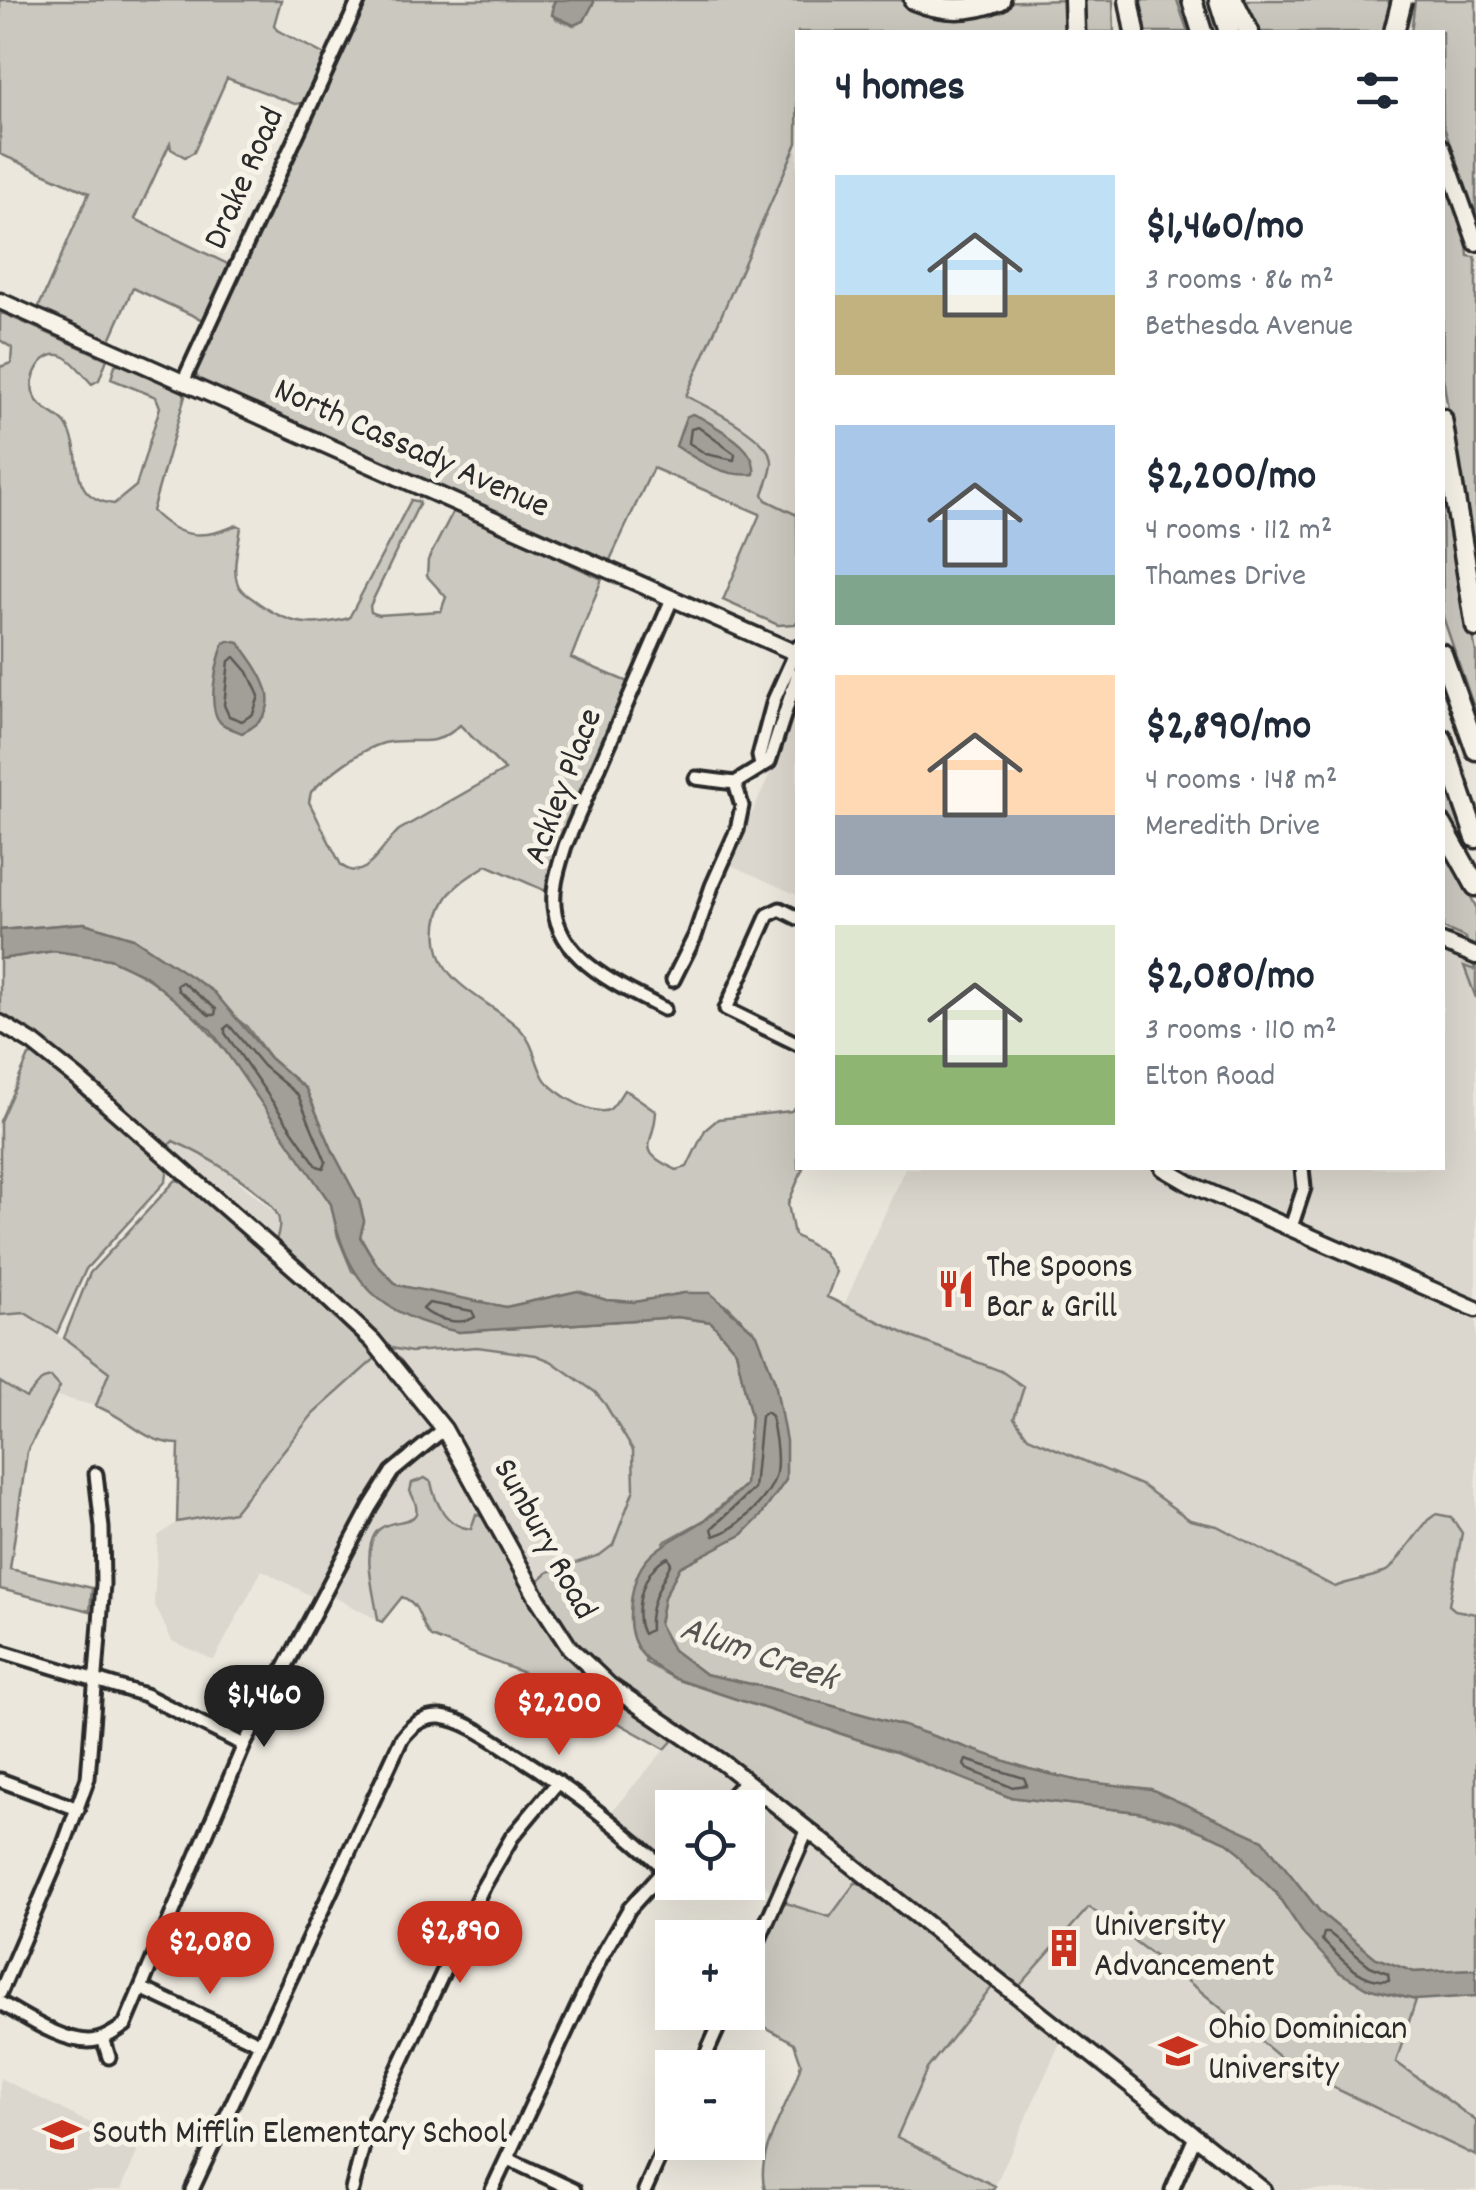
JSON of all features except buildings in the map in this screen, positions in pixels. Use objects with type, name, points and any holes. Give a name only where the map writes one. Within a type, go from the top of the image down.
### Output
[{"type":"highway","points":[[914,0],[954,10],[983,7],[1000,0]]},
{"type":"highway","points":[[1074,0],[1075,30]]},
{"type":"highway","points":[[1120,0],[1122,30]]},
{"type":"highway","points":[[1130,0],[1135,30]]},
{"type":"highway","points":[[1192,0],[1201,30]]},
{"type":"highway","points":[[1219,0],[1228,30]]},
{"type":"highway","points":[[1233,0],[1248,30]]},
{"type":"highway","points":[[1394,30],[1399,0]]},
{"type":"highway","points":[[1445,437],[1476,627]]},
{"type":"highway","points":[[1445,662],[1476,750]]},
{"type":"highway","points":[[1445,748],[1476,838]]},
{"type":"highway","points":[[1445,830],[1476,886]]},
{"type":"main road","points":[[1399,0],[1404,30]]},
{"type":"main road","points":[[1445,155],[1476,242]]},
{"type":"main road","name":"North Cassady Avenue","points":[[0,301],[795,650]]},
{"type":"main road","points":[[1445,943],[1476,956]]},
{"type":"main road","name":"Sunbury Road","points":[[0,1023],[77,1078],[373,1341],[444,1429],[538,1600],[569,1648],[610,1686],[746,1781],[1264,2190]]},
{"type":"main road","points":[[1166,1170],[1192,1185],[1476,1310]]},
{"type":"street","name":"Drake Road","points":[[183,382],[359,0]]},
{"type":"street","name":"Ackley Place","points":[[664,1009],[588,966],[565,941],[554,910],[554,886],[564,846],[672,599]]},
{"type":"street","points":[[761,765],[759,756],[774,700],[795,655]]},
{"type":"street","points":[[696,778],[735,783],[769,762],[795,682]]},
{"type":"street","points":[[673,980],[737,830],[742,806],[735,783]]},
{"type":"street","points":[[795,916],[780,908],[771,911],[726,1009],[795,1043]]},
{"type":"street","points":[[1290,1228],[1304,1188],[1302,1170]]},
{"type":"street","points":[[0,2004],[88,2042],[126,2025],[244,1746],[370,1507],[392,1472],[444,1429]]},
{"type":"street","points":[[0,1993],[78,1808],[91,1758],[103,1584],[96,1474]]},
{"type":"street","points":[[0,1651],[145,1695],[244,1746]]},
{"type":"street","points":[[192,2190],[402,1738],[411,1726],[439,1717],[487,1736],[558,1782],[655,1855]]},
{"type":"street","points":[[0,1780],[78,1808]]},
{"type":"street","points":[[738,1790],[746,1781]]},
{"type":"street","points":[[352,2190],[364,2142],[482,1889],[512,1837],[558,1782]]},
{"type":"street","points":[[765,1926],[808,1829]]},
{"type":"street","points":[[492,2190],[600,1959],[629,1909],[655,1880]]},
{"type":"street","points":[[143,1989],[259,2043]]},
{"type":"street","points":[[102,2038],[109,2058]]},
{"type":"street","points":[[1172,2190],[1195,2137]]},
{"type":"street","points":[[508,2159],[574,2190]]},
{"type":"street","points":[[644,2190],[658,2160]]},
{"type":"shaded area","points":[[0,0],[281,0],[274,25],[277,30],[325,55],[302,103],[295,104],[227,78],[194,152],[185,157],[171,149],[170,143],[135,219],[230,265],[205,321],[133,288],[108,344],[37,311],[89,193],[0,154]]},
{"type":"shaded area","points":[[362,0],[555,0],[552,6],[556,19],[574,25],[593,0],[903,0],[910,4],[1067,0],[1068,30],[795,30],[795,148],[686,396],[751,433],[769,453],[772,467],[763,494],[766,500],[795,514],[795,624],[778,625],[723,600],[760,514],[653,468],[609,562],[203,386],[195,372]]},
{"type":"shaded area","points":[[1079,0],[1113,0],[1114,30],[1081,30]]},
{"type":"shaded area","points":[[1135,0],[1177,0],[1187,30],[1138,30]]},
{"type":"shaded area","points":[[1243,0],[1388,0],[1390,7],[1384,30],[1256,30]]},
{"type":"shaded area","points":[[1415,0],[1476,0],[1476,222],[1445,130],[1445,30],[1411,30]]},
{"type":"shaded area","points":[[795,148],[795,514],[766,500],[763,494],[771,456],[744,428],[686,396]]},
{"type":"shaded area","points":[[1445,173],[1465,229],[1468,256],[1475,257],[1476,262],[1476,593],[1445,390]]},
{"type":"shaded area","points":[[0,312],[107,359],[99,380],[92,384],[65,357],[50,356],[35,373],[32,388],[37,400],[67,426],[82,484],[98,500],[114,504],[136,486],[160,407],[156,397],[111,379],[115,365],[120,363],[183,391],[185,396],[152,511],[172,527],[192,534],[241,527],[236,562],[238,585],[245,594],[287,619],[322,623],[349,618],[411,500],[420,502],[370,606],[371,612],[378,615],[441,611],[446,597],[427,576],[428,560],[454,510],[602,579],[571,658],[630,683],[554,858],[548,892],[487,865],[464,880],[446,899],[437,929],[439,951],[447,970],[521,1030],[544,1078],[565,1097],[603,1111],[612,1107],[624,1090],[629,1092],[656,1111],[650,1152],[677,1170],[687,1167],[705,1130],[718,1119],[795,1108],[795,1170],[802,1170],[788,1204],[794,1235],[823,1252],[836,1272],[827,1297],[914,1338],[1001,1371],[1024,1387],[1014,1418],[1028,1437],[1143,1486],[1190,1520],[1217,1526],[1335,1587],[1385,1572],[1428,1520],[1436,1514],[1451,1517],[1462,1533],[1449,1605],[1476,1614],[1476,1969],[1414,1972],[1376,1958],[1321,1913],[1263,1840],[1079,1781],[1029,1769],[904,1726],[705,1674],[673,1650],[659,1624],[664,1597],[680,1567],[743,1534],[775,1382],[756,1334],[728,1306],[684,1293],[635,1302],[606,1300],[578,1291],[506,1307],[397,1285],[377,1265],[360,1236],[364,1221],[359,1201],[306,1089],[270,1058],[247,1027],[133,938],[84,923],[0,930],[0,367],[11,363],[12,348],[0,340]],"holes":[[[460,725],[505,770],[399,830],[366,867],[350,870],[341,865],[309,802],[311,792],[365,751],[395,741],[441,738]]]},
{"type":"shaded area","points":[[1445,465],[1476,653],[1476,714],[1445,623]]},
{"type":"shaded area","points":[[795,717],[795,894],[729,864]]},
{"type":"shaded area","points":[[1445,783],[1473,862],[1469,863],[1445,816]]},
{"type":"shaded area","points":[[1445,844],[1476,907],[1476,998],[1464,966],[1475,970],[1466,938],[1445,929]]},
{"type":"shaded area","points":[[1445,929],[1466,938],[1475,971],[1465,968],[1476,998],[1476,1614],[1454,1610],[1449,1605],[1462,1533],[1436,1514],[1391,1568],[1335,1587],[1217,1526],[1190,1520],[1143,1486],[1028,1437],[1014,1418],[914,1338],[844,1305],[904,1170],[1445,1170]]},
{"type":"shaded area","points":[[54,951],[115,961],[182,1004],[211,1034],[263,1101],[331,1204],[338,1237],[352,1271],[459,1332],[677,1317],[711,1322],[736,1351],[751,1417],[745,1485],[706,1519],[664,1542],[645,1662],[676,1679],[896,1752],[1009,1797],[1138,1812],[1176,1821],[1227,1842],[1276,1893],[1305,1936],[1367,1988],[1416,2000],[1396,2062],[1476,2121],[1476,2156],[1293,2068],[1198,1989],[1089,1907],[1017,1989],[720,1751],[606,1674],[559,1623],[539,1587],[540,1579],[548,1572],[600,1555],[613,1545],[634,1489],[633,1450],[605,1404],[595,1392],[536,1355],[477,1347],[411,1352],[387,1347],[355,1312],[275,1244],[278,1217],[258,1193],[184,1146],[173,1141],[165,1149],[57,1053],[0,1016],[0,959]]},
{"type":"shaded area","points":[[34,1054],[168,1166],[166,1181],[86,1269],[57,1333],[25,1313],[0,1315],[0,1121],[29,1056]]},
{"type":"shaded area","points":[[173,1140],[210,1157],[278,1215],[280,1225],[275,1244],[267,1253],[159,1157]]},
{"type":"shaded area","points":[[176,1180],[185,1182],[379,1355],[313,1414],[234,1512],[177,1522],[179,1444],[146,1435],[96,1406],[109,1372],[64,1338],[90,1273]]},
{"type":"shaded area","points":[[25,1313],[109,1372],[96,1406],[56,1396],[60,1386],[26,1398],[0,1381],[0,1316]]},
{"type":"shaded area","points":[[387,1347],[411,1352],[477,1347],[536,1355],[595,1392],[633,1450],[635,1466],[634,1489],[613,1545],[599,1555],[548,1572],[540,1579],[539,1587],[471,1529],[465,1530],[453,1521],[435,1503],[431,1482],[418,1479],[412,1483],[416,1513],[410,1519],[382,1526],[371,1544],[378,1620],[322,1591],[317,1599],[262,1570],[214,1660],[172,1641],[154,1603],[158,1536],[177,1522],[234,1512],[313,1414]]},
{"type":"shaded area","points":[[51,1377],[60,1387],[27,1452],[10,1569],[92,1588],[90,1611],[0,1589],[0,1382],[26,1398],[43,1379]]},
{"type":"shaded area","points":[[425,1478],[431,1482],[444,1513],[455,1524],[471,1529],[476,1514],[487,1519],[551,1637],[593,1680],[674,1739],[665,1749],[539,1679],[431,1637],[417,1609],[402,1597],[382,1622],[378,1620],[369,1564],[371,1543],[381,1528],[413,1518],[416,1504],[410,1491],[412,1483]]},
{"type":"shaded area","points":[[684,1727],[866,1868],[859,1883],[855,1883],[830,1917],[782,1902],[765,1886],[765,1790],[655,1790],[655,1864],[605,1819]]},
{"type":"shaded area","points":[[855,1883],[859,1883],[993,1986],[927,2069],[897,2137],[995,2186],[993,2190],[765,2190],[765,2156],[801,2063],[794,2043],[765,2027],[765,1940],[782,1902],[830,1917]]},
{"type":"shaded area","name":"Ohio Dominican University","points":[[1089,1907],[1198,1989],[1293,2068],[1476,2156],[1476,2190],[1247,2190],[1063,2036],[995,2186],[896,2138],[927,2069],[993,1986],[1014,1994]]},
{"type":"shaded area","name":"Ohio Dominican University","points":[[1476,1996],[1476,2121],[1396,2062],[1416,2000]]},
{"type":"shaded area","name":"South Mifflin Elementary School","points":[[0,2078],[81,2119],[141,2143],[121,2190],[0,2190]]},
{"type":"water","points":[[555,0],[594,2],[584,21],[574,25],[552,15]]},
{"type":"water","points":[[692,414],[744,448],[754,464],[754,474],[723,471],[676,446],[686,417]]},
{"type":"water","points":[[224,643],[239,643],[256,666],[267,691],[265,713],[257,724],[242,733],[220,722],[214,705],[218,661]]},
{"type":"water","points":[[84,923],[133,938],[214,992],[270,1058],[306,1089],[359,1201],[364,1221],[360,1237],[377,1265],[397,1285],[506,1307],[578,1291],[606,1300],[635,1302],[684,1293],[710,1293],[757,1334],[775,1382],[786,1441],[786,1480],[743,1534],[680,1567],[664,1597],[659,1624],[673,1650],[705,1674],[904,1726],[1029,1769],[1079,1781],[1151,1789],[1263,1840],[1321,1913],[1376,1958],[1414,1972],[1476,1969],[1476,1996],[1416,2000],[1367,1988],[1339,1972],[1305,1936],[1276,1893],[1241,1853],[1227,1842],[1176,1821],[1138,1812],[1009,1797],[896,1752],[676,1679],[657,1668],[642,1655],[633,1638],[630,1616],[636,1578],[651,1555],[710,1516],[745,1485],[751,1417],[736,1351],[711,1322],[677,1317],[459,1332],[431,1325],[388,1305],[357,1275],[338,1232],[331,1204],[211,1030],[146,976],[110,959],[54,951],[0,959],[0,930]]},
{"type":"place","name":"The Spoons Bar & Grill","points":[[956,1289]]},
{"type":"place","name":"University Advancement","points":[[1064,1948]]},
{"type":"place","name":"Ohio Dominican University","points":[[1178,2051]]},
{"type":"place","name":"South Mifflin Elementary School","points":[[62,2135]]},
{"type":"water label","name":"Alum Creek","points":[[758,1656]]}]
